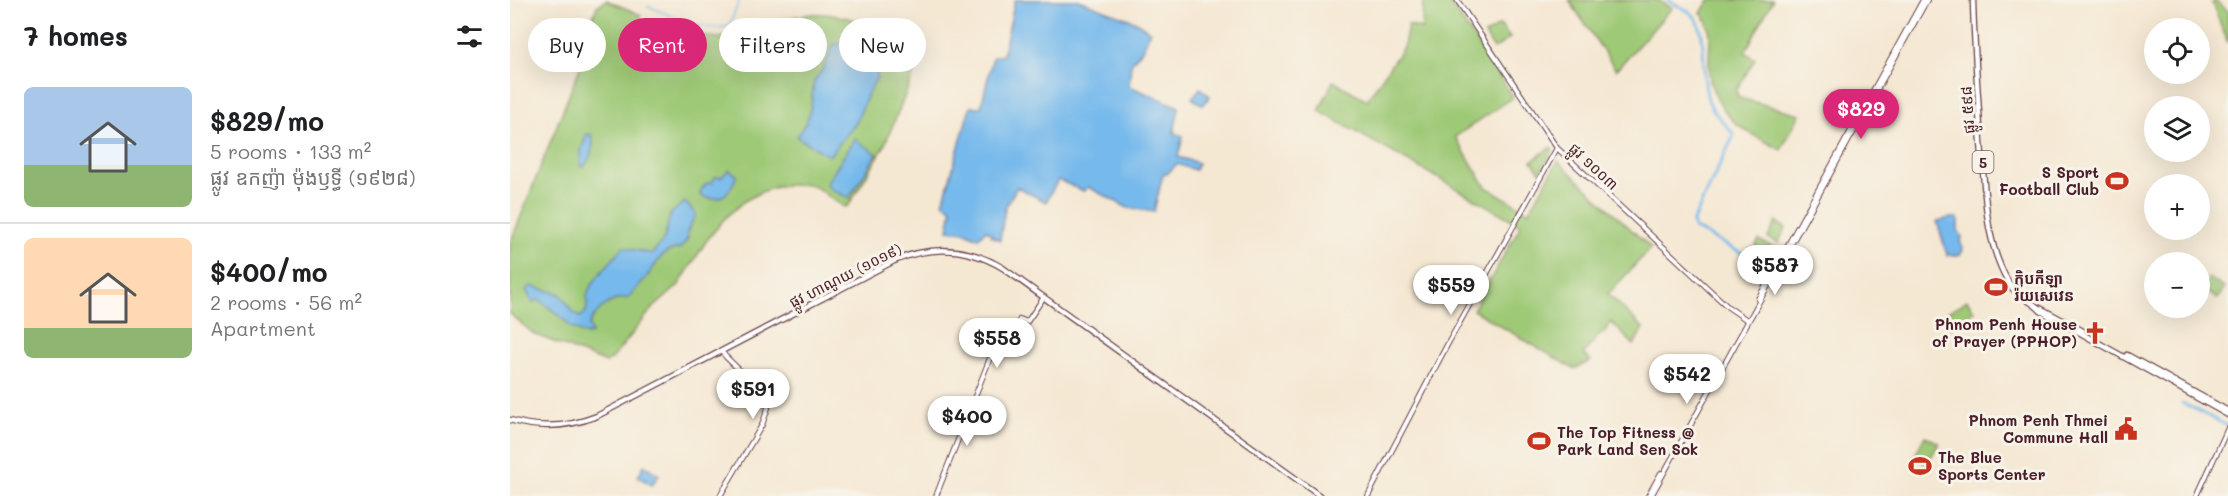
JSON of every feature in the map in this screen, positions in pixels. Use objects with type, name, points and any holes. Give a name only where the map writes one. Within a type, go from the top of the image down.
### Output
[{"type":"main road","name":"ផ្លូវ ១០០៣","points":[[1457,0],[1557,148],[1728,307],[1747,320]]},
{"type":"main road","name":"ផ្លូវ ៥៩៨","points":[[1973,0],[1986,210],[1991,240],[2010,285],[2017,294],[2038,307],[2228,413]]},
{"type":"main road","points":[[1716,379],[1923,3]]},
{"type":"main road","points":[[1368,496],[1450,340],[1557,148]]},
{"type":"main road","name":"ផ្លូវ ហាណូយ (១០១៩)","points":[[510,422],[552,426],[585,421],[723,353],[903,258],[937,250],[963,252],[987,260],[1010,273],[1043,299],[1320,496]]},
{"type":"main road","points":[[1651,494],[1773,274]]},
{"type":"main road","points":[[936,496],[997,340],[1006,345],[1020,319],[1027,322],[1043,299]]},
{"type":"main road","name":"ផ្លូវ ហាណូយ (១០១៩)","points":[[1081,326],[1315,496]]},
{"type":"main road","points":[[720,496],[762,425],[768,408],[763,393],[723,353]]},
{"type":"main road","points":[[2197,496],[2228,428]]},
{"type":"green space","points":[[606,0],[641,15],[640,18],[618,18],[618,72],[707,72],[707,37],[719,38],[719,72],[827,72],[827,18],[789,18],[826,14],[847,18],[839,18],[839,72],[914,72],[883,149],[848,206],[844,207],[814,186],[807,184],[778,186],[743,202],[726,217],[707,240],[678,286],[651,310],[613,358],[606,363],[534,334],[510,314],[510,244],[578,72],[606,72],[606,18],[593,18],[597,6]]},
{"type":"green space","points":[[1423,0],[1448,0],[1513,97],[1455,137],[1486,187],[1529,212],[1558,161],[1651,248],[1608,294],[1643,328],[1634,345],[1611,322],[1603,334],[1600,334],[1583,354],[1591,361],[1574,369],[1473,310],[1521,225],[1319,111],[1333,81],[1367,100],[1404,46],[1408,25],[1422,29]]},
{"type":"green space","points":[[1569,0],[1658,0],[1672,8],[1616,70]]},
{"type":"green space","points":[[1709,0],[1773,0],[1745,52],[1755,59],[1736,91],[1739,98],[1800,114],[1781,150],[1735,123],[1716,97],[1709,72],[1710,33],[1706,19],[1701,13]]},
{"type":"green space","points":[[2215,1],[2228,11],[2228,43],[2212,3]]},
{"type":"green space","points":[[1500,25],[1510,38],[1494,49],[1485,35]]},
{"type":"green space","points":[[1551,147],[1553,150],[1540,172],[1532,161]]},
{"type":"green space","points":[[1776,222],[1786,228],[1778,243],[1768,238]]},
{"type":"green space","points":[[1759,240],[1775,248],[1769,258],[1753,250]]},
{"type":"green space","points":[[2210,279],[2224,288],[2218,299],[2210,294]]},
{"type":"green space","points":[[1967,300],[1974,311],[1951,328],[1943,315]]},
{"type":"green space","points":[[1925,436],[1939,443],[1927,464],[1914,457]]},
{"type":"water","points":[[1015,0],[1079,0],[1134,21],[1150,31],[1144,47],[1131,64],[1129,86],[1179,107],[1174,133],[1183,136],[1178,157],[1198,163],[1195,170],[1177,164],[1167,174],[1163,174],[1154,212],[1128,208],[1088,187],[1084,191],[1058,180],[1046,202],[1017,187],[1005,208],[1000,240],[991,236],[991,233],[986,230],[978,238],[966,232],[948,230],[952,209],[943,203],[970,107],[981,107],[993,57],[1003,55]]},
{"type":"water","points":[[839,43],[839,72],[878,72],[856,123],[829,156],[797,137],[807,120],[814,81],[821,72],[827,72],[827,59],[833,45]]},
{"type":"water","points":[[1200,88],[1210,96],[1203,105],[1192,98]]},
{"type":"water","points":[[587,134],[592,135],[593,143],[584,167],[580,166],[581,150]]},
{"type":"water","points":[[855,139],[877,154],[849,198],[832,190],[826,184]]},
{"type":"water","points":[[729,170],[737,175],[724,196],[714,199],[700,195],[707,183],[712,183],[715,177],[721,177]]},
{"type":"water","points":[[685,202],[696,214],[687,232],[688,238],[681,248],[664,254],[628,298],[616,300],[599,310],[589,326],[592,333],[587,335],[572,328],[538,299],[533,303],[526,290],[531,286],[560,294],[574,313],[580,317],[587,309],[587,296],[591,286],[623,247],[652,254],[664,239],[671,213]]},
{"type":"water","points":[[1958,218],[1958,230],[1962,237],[1960,241],[1963,250],[1960,255],[1956,256],[1947,255],[1937,221]]},
{"type":"water","points":[[644,465],[659,475],[652,485],[638,477]]},
{"type":"waterway","points":[[648,6],[687,22],[719,28],[729,26],[740,0]]},
{"type":"waterway","points":[[1668,0],[1692,14],[1697,21],[1703,42],[1706,92],[1709,102],[1734,135],[1693,221],[1694,228],[1773,270]]},
{"type":"waterway","points":[[2182,403],[2228,426]]},
{"type":"place","name":"S Sport Football Club","points":[[2117,181]]},
{"type":"place","name":"ក្លិបកីឡា រ៉យសេវេន","points":[[1996,287]]},
{"type":"place","name":"Phnom Penh House of Prayer (PPHOP)","points":[[2095,333]]},
{"type":"place","name":"Phnom Penh Thmei Commune Hall","points":[[2126,429]]},
{"type":"place","name":"The Top Fitness @ Park Land Sen Sok","points":[[1539,441]]},
{"type":"place","name":"The Blue Sports Center","points":[[1920,466]]}]
